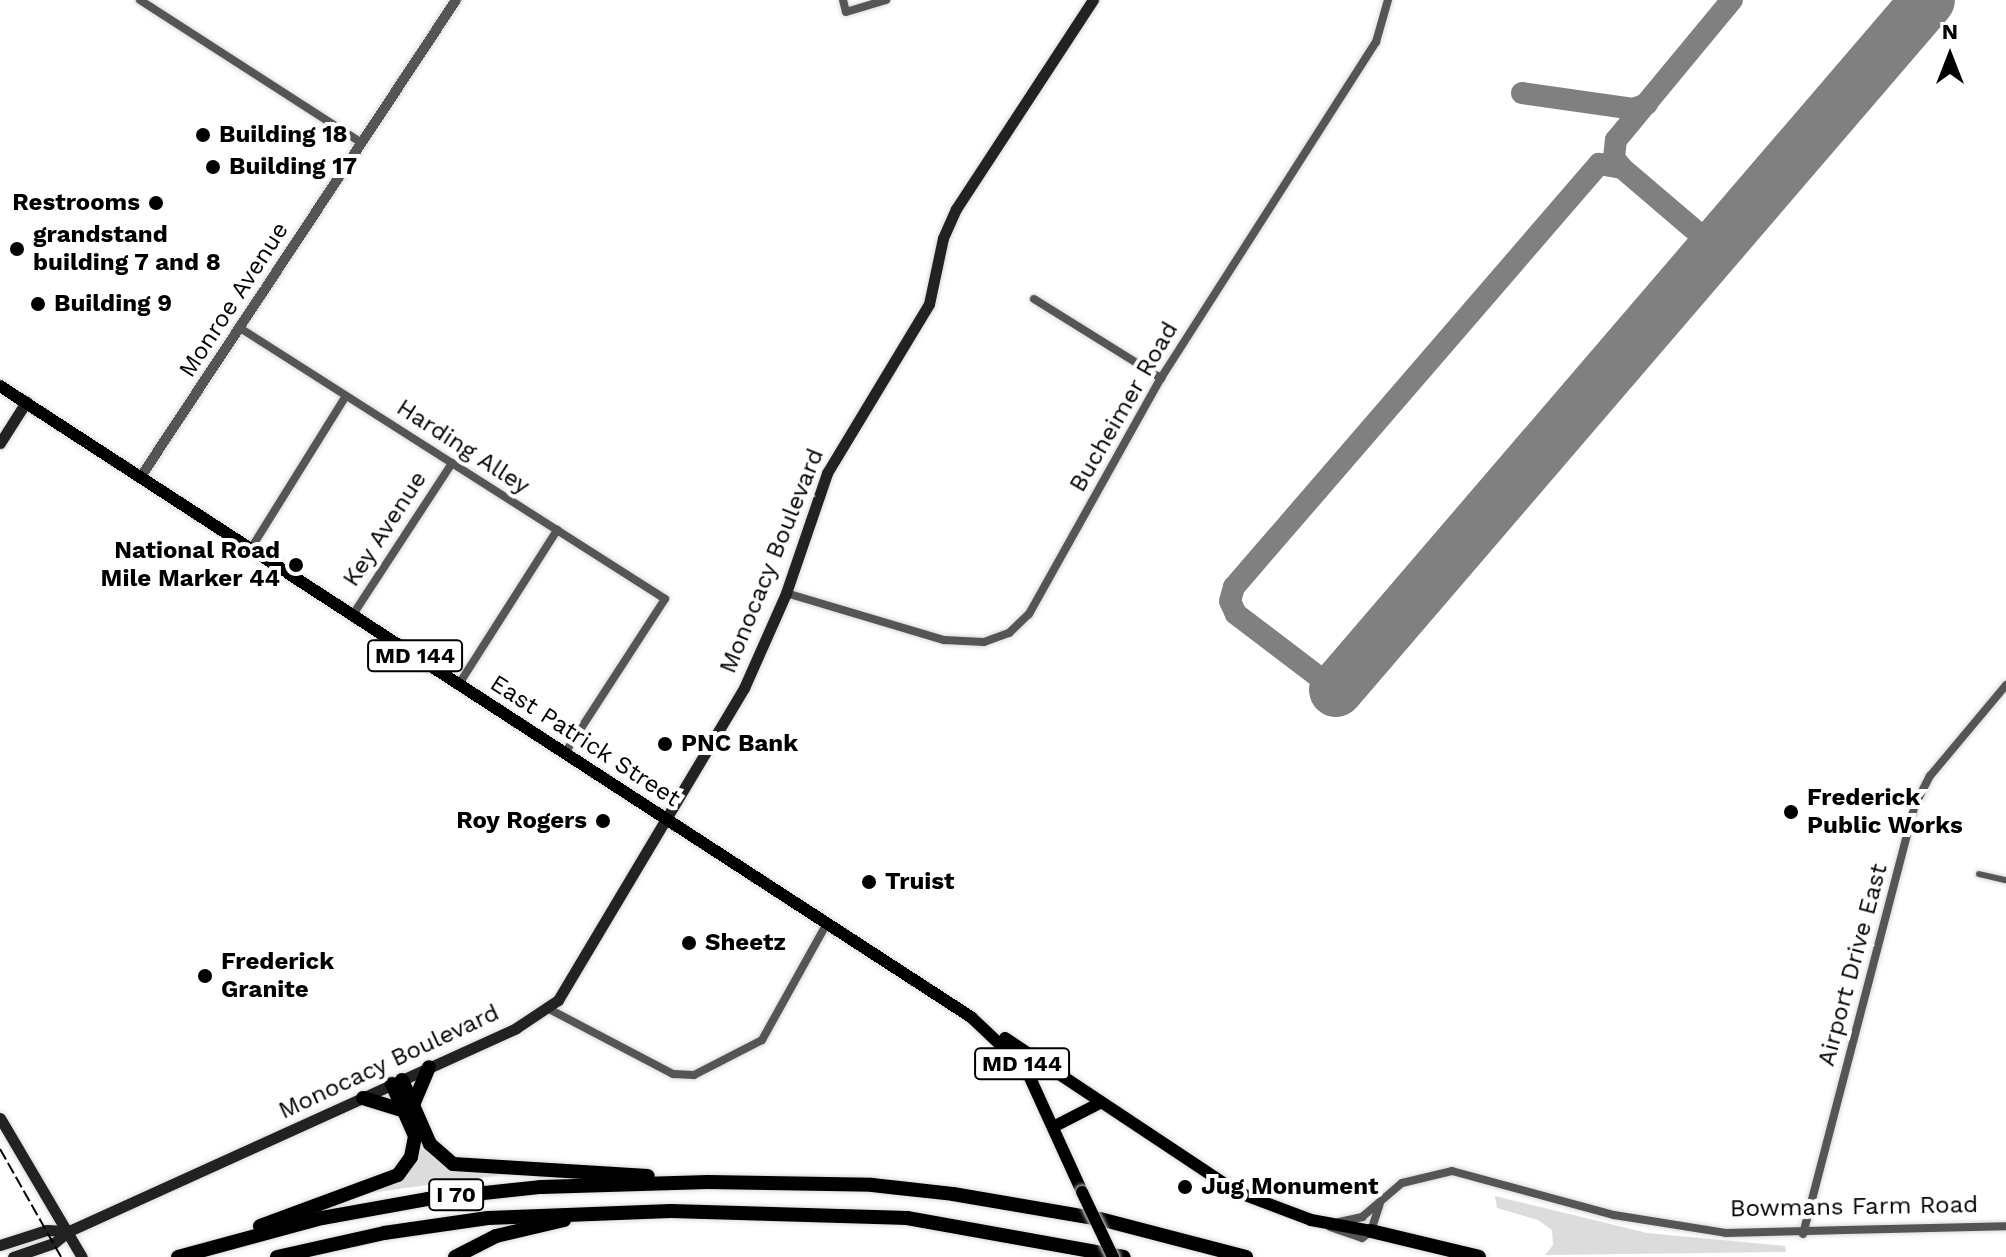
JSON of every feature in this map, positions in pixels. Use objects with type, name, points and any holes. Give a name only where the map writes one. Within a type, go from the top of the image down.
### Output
[{"type":"highway","points":[[209,1248],[398,1175],[414,1148],[409,1108],[429,1067]]},
{"type":"highway","points":[[397,1082],[436,1152],[461,1167],[708,1182]]},
{"type":"highway","points":[[363,1098],[409,1108]]},
{"type":"highway","name":"I 70","points":[[178,1257],[322,1218],[457,1195],[708,1182],[872,1185],[953,1194],[1100,1219],[1246,1257]]},
{"type":"highway","points":[[455,1257],[496,1236],[603,1212]]},
{"type":"highway","name":"I 70","points":[[277,1257],[432,1225],[603,1212],[907,1218],[1124,1257]]},
{"type":"highway","points":[[1371,1231],[1479,1257]]},
{"type":"main road","name":"Monocacy Boulevard","points":[[13,1257],[54,1243],[69,1231],[363,1098],[549,1009],[576,975],[744,688],[786,593],[827,473],[929,304],[943,238],[956,209],[1093,0]]},
{"type":"main road","name":"East Patrick Street","points":[[0,386],[971,1017],[1017,1058],[1055,1126],[1113,1257]]},
{"type":"main road","points":[[0,443],[26,402]]},
{"type":"main road","points":[[971,1017],[1237,1192],[1311,1220],[1371,1231]]},
{"type":"main road","points":[[1055,1126],[1100,1103]]},
{"type":"main road","points":[[0,1118],[82,1257]]},
{"type":"main road","name":"Monocacy Boulevard","points":[[0,1245],[47,1230],[69,1231]]},
{"type":"street","points":[[140,0],[360,142]]},
{"type":"street","name":"Monroe Avenue","points":[[140,478],[456,0]]},
{"type":"street","points":[[843,0],[846,12],[886,0]]},
{"type":"street","name":"Bucheimer Road","points":[[786,593],[944,640],[984,642],[1009,633],[1029,614],[1161,378],[1376,42],[1388,0]]},
{"type":"street","points":[[1034,299],[1161,378]]},
{"type":"street","name":"Harding Alley","points":[[240,328],[665,599],[565,753]]},
{"type":"street","points":[[250,550],[346,396]]},
{"type":"street","name":"Key Avenue","points":[[352,616],[452,463]]},
{"type":"street","points":[[459,684],[557,530]]},
{"type":"street","name":"Airport Drive East","points":[[1803,1234],[1915,805],[1930,776],[2006,685]]},
{"type":"street","points":[[1979,874],[2006,880]]},
{"type":"street","points":[[549,1009],[673,1074],[694,1075],[762,1040],[826,925]]},
{"type":"street","name":"Bowmans Farm Road","points":[[1330,1222],[1357,1220],[1414,1178],[1452,1171],[1653,1223],[1726,1233],[1803,1234],[2006,1226]]},
{"type":"street","points":[[1311,1220],[1356,1239],[1371,1231],[1382,1200]]},
{"type":"shaded area","points":[[421,1140],[447,1166],[509,1174],[361,1194],[385,1187]]},
{"type":"shaded area","points":[[1495,1196],[1647,1233],[1785,1246],[1786,1252],[1545,1255],[1553,1245],[1552,1230],[1538,1220],[1497,1208]]},
{"type":"taxiway","points":[[1336,690],[1236,614],[1230,601],[1234,587],[1599,164],[1622,168],[1614,158],[1616,140],[1732,0]]},
{"type":"taxiway","points":[[1522,93],[1633,109],[1647,104]]},
{"type":"taxiway","points":[[1622,168],[1717,249]]},
{"type":"runway","points":[[1336,690],[1928,0]]},
{"type":"railway","points":[[0,1149],[61,1257]]},
{"type":"place","name":"Building 18","points":[[203,135]]},
{"type":"place","name":"Building 17","points":[[213,167]]},
{"type":"place","name":"Restrooms","points":[[156,203]]},
{"type":"place","name":"grandstand building 7 and 8","points":[[17,249]]},
{"type":"place","name":"Building 9","points":[[38,304]]},
{"type":"place","name":"National Road Mile Marker 44","points":[[296,565]]},
{"type":"place","name":"PNC Bank","points":[[665,744]]},
{"type":"place","name":"Frederick Public Works","points":[[1791,812]]},
{"type":"place","name":"Roy Rogers","points":[[603,821]]},
{"type":"place","name":"Truist","points":[[869,882]]},
{"type":"place","name":"Sheetz","points":[[689,943]]},
{"type":"place","name":"Frederick Granite","points":[[205,976]]},
{"type":"place","name":"Jug Monument","points":[[1185,1187]]}]
